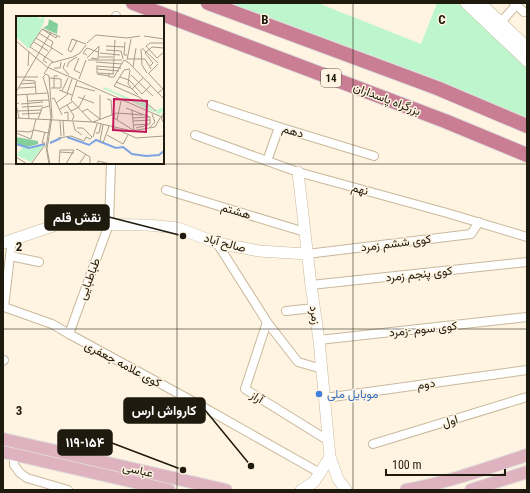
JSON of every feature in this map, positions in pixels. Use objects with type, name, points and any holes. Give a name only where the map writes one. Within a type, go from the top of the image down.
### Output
[{"type":"highway","name":"بزرگراه پاسداران","points":[[133,3],[445,121],[527,155]]},
{"type":"highway","name":"14","points":[[208,3],[437,88],[527,126]]},
{"type":"main road","name":"عباسى","points":[[3,438],[226,490]]},
{"type":"main road","name":"عباسى","points":[[8,454],[169,490]]},
{"type":"main road","points":[[406,490],[424,487],[460,477],[527,455]]},
{"type":"main road","points":[[135,482],[138,470]]},
{"type":"main road","points":[[471,490],[527,472]]},
{"type":"street","points":[[466,3],[527,47]]},
{"type":"street","points":[[480,3],[497,26],[527,60]]},
{"type":"street","points":[[497,26],[516,4],[524,12]]},
{"type":"street","name":"دهم","points":[[212,105],[374,156]]},
{"type":"street","points":[[267,161],[279,127]]},
{"type":"street","name":"نهم","points":[[195,135],[298,172],[479,222],[527,237]]},
{"type":"street","name":"طباطبایی","points":[[69,334],[109,224],[110,164]]},
{"type":"street","name":"زمرد","points":[[298,172],[307,254],[319,340],[330,457],[338,479],[346,490]]},
{"type":"street","name":"هشتم","points":[[166,190],[305,232]]},
{"type":"street","name":"کوی ششم زمرد","points":[[307,254],[471,234],[479,222]]},
{"type":"street","name":"صالح آباد","points":[[8,241],[56,225],[147,225],[178,228],[217,243],[260,251],[307,254]]},
{"type":"street","name":"کوی علامه جعفری","points":[[8,241],[10,256],[4,307],[52,324],[320,473]]},
{"type":"street","points":[[217,243],[267,322],[298,362],[322,369]]},
{"type":"street","points":[[10,256],[40,262]]},
{"type":"street","name":"کوی پنجم زمرد","points":[[311,285],[527,262]]},
{"type":"street","points":[[286,311],[314,308]]},
{"type":"street","name":"کوی سوم -زمرد","points":[[319,340],[527,317]]},
{"type":"street","name":"آراز","points":[[267,322],[246,390],[329,441]]},
{"type":"street","name":"دوم","points":[[325,398],[527,370]]},
{"type":"street","name":"اول","points":[[374,444],[527,397]]},
{"type":"street","points":[[8,454],[20,473],[27,478],[68,490]]},
{"type":"street","points":[[301,490],[314,482],[330,457]]},
{"type":"green space","points":[[221,3],[318,3],[421,44],[437,3],[458,3],[527,65],[527,122]]},
{"type":"place","name":"نقش قلم","points":[[183,236]]},
{"type":"place","name":"موبایل ملی","points":[[319,394]]},
{"type":"place","name":"کارواش ارس","points":[[251,466]]},
{"type":"place","name":"۱۱۹-۱۵۴","points":[[183,470]]}]
